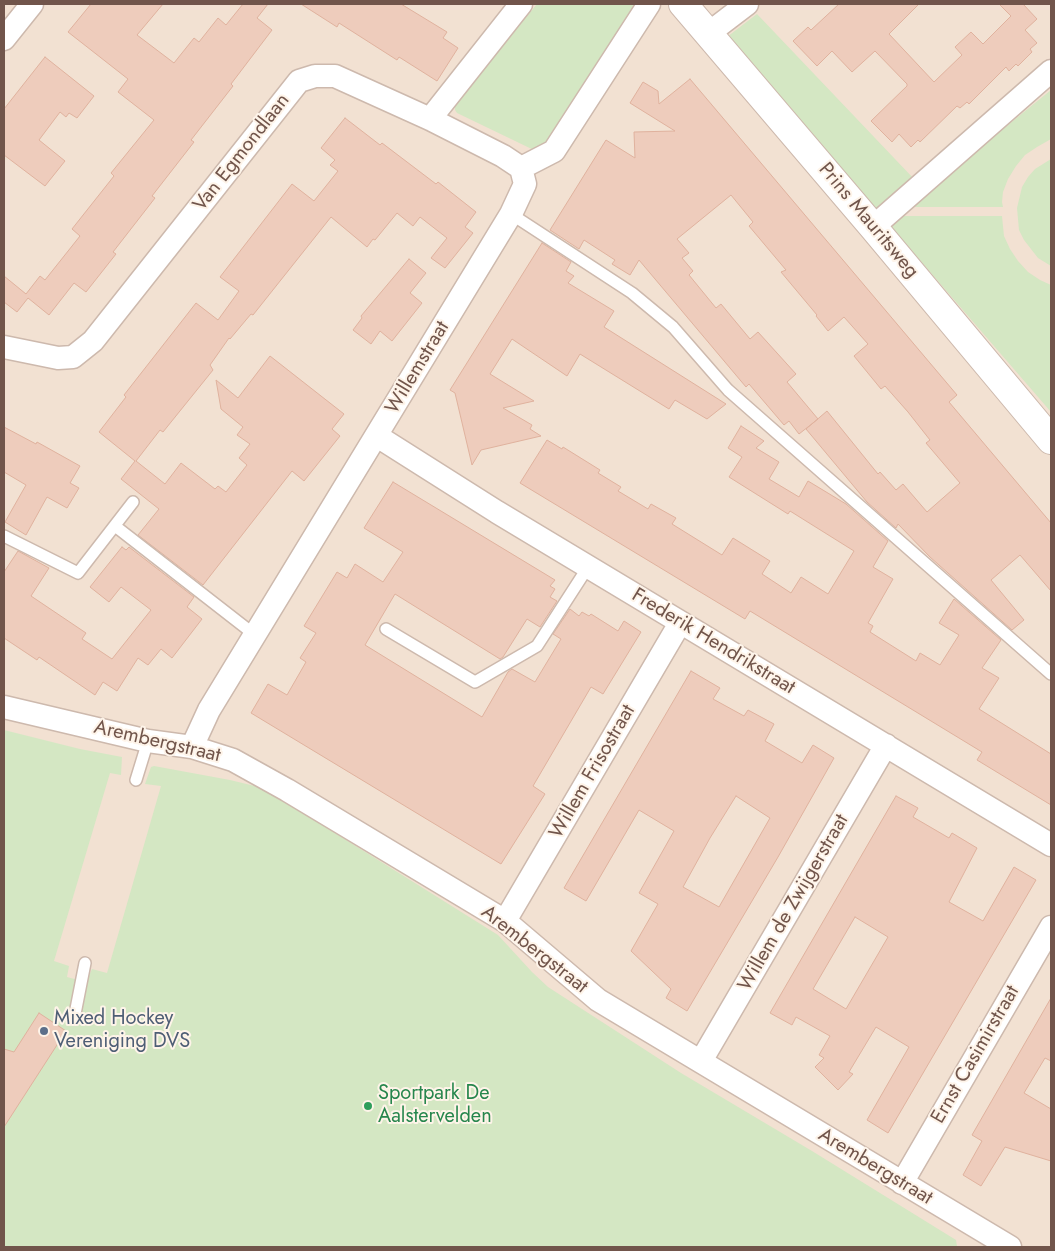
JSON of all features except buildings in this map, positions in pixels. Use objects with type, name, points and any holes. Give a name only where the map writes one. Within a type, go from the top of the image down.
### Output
[{"type":"street","points":[[4,39],[32,4]]},
{"type":"street","points":[[430,119],[521,4]]},
{"type":"street","points":[[521,168],[554,151],[650,4]]},
{"type":"street","name":"Prins Mauritsweg","points":[[683,4],[1051,439]]},
{"type":"street","points":[[708,33],[747,4]]},
{"type":"street","points":[[873,227],[1051,70]]},
{"type":"street","name":"Van Egmondlaan","points":[[4,347],[58,358],[73,357],[93,341],[299,80],[314,76],[335,76],[430,119],[503,156],[521,168]]},
{"type":"street","name":"Willemstraat","points":[[192,747],[209,710],[511,214],[525,184],[521,168]]},
{"type":"street","name":"Frederik Hendrikstraat","points":[[376,436],[680,623],[1051,845]]},
{"type":"street","name":"Willem Frisostraat","points":[[505,921],[680,623]]},
{"type":"street","name":"Arembergstraat","points":[[4,706],[148,741],[192,747],[233,760],[505,921],[598,1000],[1010,1247]]},
{"type":"street","name":"Willem de Zwijgerstraat","points":[[701,1061],[886,745]]},
{"type":"street","name":"Ernst Casimirstraat","points":[[902,1182],[1051,928]]},
{"type":"lane","points":[[511,214],[632,294],[672,327],[728,390],[1051,674]]},
{"type":"lane","points":[[4,536],[78,573],[133,502]]},
{"type":"lane","points":[[115,526],[255,635]]},
{"type":"lane","points":[[386,629],[475,682],[537,646],[588,567]]},
{"type":"lane","points":[[136,780],[148,741]]},
{"type":"lane","points":[[74,1019],[85,963]]},
{"type":"shaded area","points":[[4,4],[1051,4],[1051,1247],[4,1247]]},
{"type":"green space","points":[[537,4],[635,4],[540,153],[457,113],[455,110],[455,106],[466,91]]},
{"type":"green space","points":[[757,14],[914,179],[873,214],[723,40]]},
{"type":"green space","points":[[1051,90],[1051,139],[1025,155],[1016,166],[1003,192],[1003,207],[907,207]]},
{"type":"green space","points":[[1051,159],[1051,266],[1038,258],[1024,240],[1019,230],[1017,208],[1022,187],[1028,177],[1035,169]]},
{"type":"green space","points":[[894,216],[1002,216],[1004,236],[1018,261],[1028,272],[1051,285],[1051,412],[892,228]]},
{"type":"green space","name":"Sportpark De Aalstervelden","points":[[4,730],[80,749],[122,757],[121,775],[110,773],[54,961],[69,966],[67,977],[86,982],[92,969],[107,973],[161,786],[145,784],[151,767],[230,780],[263,788],[498,935],[548,987],[681,1073],[956,1240],[957,1246],[4,1247]]},
{"type":"place","name":"Mixed Hockey Vereniging DVS","points":[[44,1031]]},
{"type":"place","name":"Sportpark De Aalstervelden","points":[[368,1106]]}]
